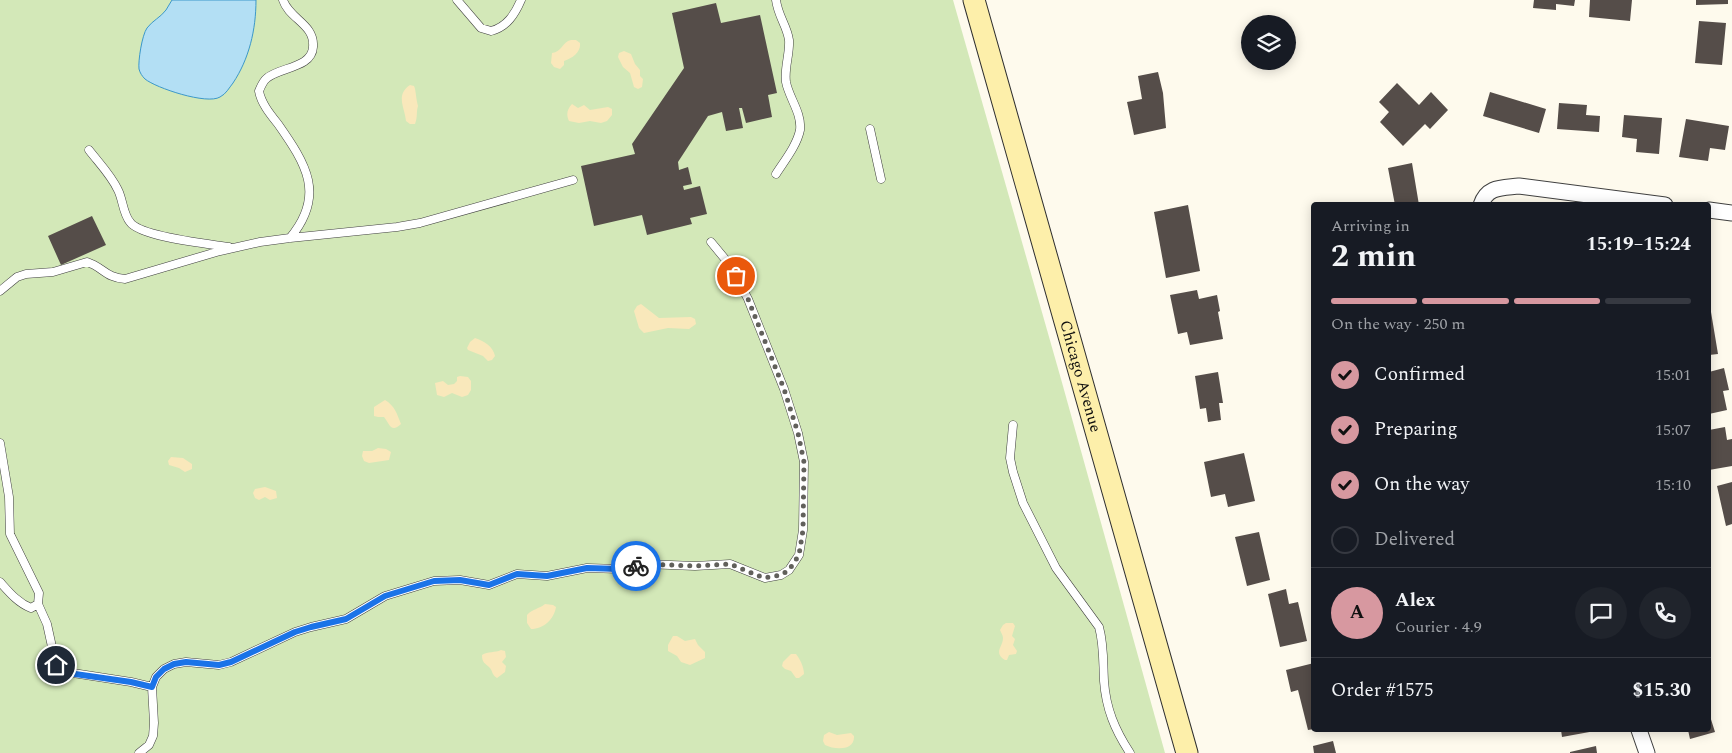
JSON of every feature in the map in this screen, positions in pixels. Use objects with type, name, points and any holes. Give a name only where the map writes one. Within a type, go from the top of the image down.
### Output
[{"type":"main road","name":"Chicago Avenue","points":[[974,0],[1187,753]]},
{"type":"street","points":[[1482,202],[1486,194],[1491,191],[1519,186],[1643,202]]},
{"type":"street","points":[[1711,210],[1732,213]]},
{"type":"street","points":[[1640,732],[1647,753]]},
{"type":"lane","points":[[283,0],[289,13],[308,29],[314,44],[309,58],[304,62],[266,78],[259,91],[264,104],[296,150],[310,191],[310,198],[304,218],[290,238]]},
{"type":"lane","points":[[457,0],[481,28],[491,31],[503,26],[510,19],[521,0]]},
{"type":"lane","points":[[776,0],[778,12],[789,40],[786,80],[791,99],[800,119],[800,127],[795,143],[776,174]]},
{"type":"lane","points":[[870,129],[881,179]]},
{"type":"lane","points":[[89,150],[112,180],[119,192],[130,222],[136,228],[155,234],[234,248]]},
{"type":"lane","points":[[0,291],[17,277],[26,274],[53,272],[87,262],[107,275],[125,279],[234,248],[290,238],[378,230],[412,224],[573,180]]},
{"type":"lane","points":[[139,753],[149,745],[152,736],[154,723],[152,687],[156,677],[164,669],[174,664],[186,662],[219,665],[231,662],[295,632],[346,619],[385,596],[434,581],[460,580],[489,585],[517,574],[547,576],[587,568],[620,569],[646,564],[695,566],[730,564],[764,578],[781,575],[789,570],[799,555],[803,530],[804,462],[798,433],[784,389],[748,299],[730,266],[711,242]]},
{"type":"lane","points":[[1013,424],[1010,458],[1018,488],[1026,510],[1056,568],[1098,627],[1102,636],[1104,684],[1110,713],[1117,733],[1130,753]]},
{"type":"lane","points":[[0,443],[9,497],[10,534],[39,593],[38,604],[47,624],[56,665],[60,671],[152,687]]},
{"type":"lane","points":[[0,582],[12,595],[27,606],[31,608],[38,604]]},
{"type":"green space","points":[[0,0],[953,0],[1165,753],[0,753]]},
{"type":"sand","points":[[571,40],[576,40],[580,43],[578,52],[564,61],[564,65],[560,69],[554,67],[551,63],[552,53],[558,51]]},
{"type":"sand","points":[[624,51],[631,54],[640,70],[640,76],[643,79],[642,87],[638,89],[634,87],[630,73],[623,67],[618,57],[619,53]]},
{"type":"sand","points":[[410,85],[415,88],[418,106],[415,124],[410,124],[406,121],[402,102],[403,93]]},
{"type":"sand","points":[[572,104],[578,108],[584,105],[590,110],[608,107],[612,109],[612,115],[607,121],[601,123],[569,121],[568,112]]},
{"type":"sand","points":[[641,304],[659,318],[691,317],[695,319],[696,324],[689,329],[668,328],[644,333],[639,328],[634,311]]},
{"type":"sand","points":[[475,338],[485,342],[492,349],[495,356],[492,360],[488,361],[483,356],[468,350],[470,342]]},
{"type":"sand","points":[[457,377],[468,377],[471,381],[471,390],[468,395],[462,397],[452,393],[444,397],[437,395],[435,383],[443,381],[448,385],[454,384],[457,381]]},
{"type":"sand","points":[[385,400],[397,414],[401,424],[398,427],[393,428],[384,417],[374,416],[374,407]]},
{"type":"sand","points":[[378,448],[391,452],[389,460],[369,463],[364,461],[363,451],[372,451]]},
{"type":"sand","points":[[171,457],[183,458],[192,464],[192,469],[185,472],[169,465],[168,461]]},
{"type":"sand","points":[[265,487],[276,491],[277,498],[270,500],[265,497],[259,500],[255,498],[253,493],[255,489]]},
{"type":"sand","points":[[545,604],[556,607],[553,616],[544,625],[531,629],[527,623],[527,615]]},
{"type":"sand","points":[[1006,623],[1013,623],[1015,626],[1012,636],[1015,639],[1013,645],[1017,651],[1016,654],[1009,655],[1007,660],[1005,660],[1001,657],[999,649],[1003,641],[1000,630]]},
{"type":"sand","points":[[673,636],[677,636],[685,641],[695,639],[705,652],[705,658],[690,665],[681,662],[677,656],[668,651],[668,645]]},
{"type":"sand","points":[[501,650],[505,651],[506,657],[502,662],[506,666],[505,672],[497,678],[483,661],[482,655]]},
{"type":"sand","points":[[791,654],[796,654],[803,666],[804,674],[799,678],[796,678],[791,671],[782,666],[783,662]]},
{"type":"sand","points":[[829,732],[837,735],[851,733],[854,736],[853,741],[848,747],[844,748],[829,747],[823,741],[824,735]]},
{"type":"water","points":[[172,0],[256,0],[255,22],[247,54],[239,74],[226,93],[220,97],[204,99],[170,91],[145,79],[139,69],[145,31],[164,12]]},
{"type":"building","points":[[1534,0],[1575,0],[1574,6],[1556,4],[1556,10],[1533,8]]},
{"type":"building","points":[[1590,0],[1632,0],[1630,21],[1589,17]]},
{"type":"building","points":[[1696,0],[1728,0],[1728,4],[1696,5]]},
{"type":"building","points":[[716,3],[721,23],[760,15],[777,93],[768,95],[772,117],[746,123],[742,108],[739,108],[743,128],[726,131],[722,112],[708,116],[678,162],[679,170],[688,167],[692,184],[683,186],[684,190],[700,186],[707,214],[690,218],[692,224],[647,235],[642,215],[594,226],[581,166],[635,154],[632,144],[684,68],[672,13]]},
{"type":"building","points":[[1699,21],[1726,23],[1722,65],[1695,63]]},
{"type":"building","points":[[1158,72],[1163,93],[1166,128],[1134,135],[1127,102],[1142,99],[1138,76]]},
{"type":"building","points":[[1397,83],[1419,105],[1431,92],[1448,110],[1430,129],[1425,124],[1403,146],[1380,122],[1389,112],[1379,102]]},
{"type":"building","points":[[1490,92],[1546,109],[1539,133],[1483,116]]},
{"type":"building","points":[[1559,103],[1587,105],[1586,115],[1600,116],[1599,132],[1557,129]]},
{"type":"building","points":[[1624,115],[1662,118],[1659,154],[1636,152],[1637,139],[1622,137]]},
{"type":"building","points":[[1686,119],[1729,126],[1725,150],[1710,148],[1708,161],[1679,157]]},
{"type":"building","points":[[1412,163],[1418,202],[1394,202],[1388,168]]},
{"type":"building","points":[[1188,205],[1200,271],[1166,278],[1154,212]]},
{"type":"building","points":[[92,216],[106,245],[61,265],[48,236]]},
{"type":"building","points":[[1197,290],[1199,299],[1217,295],[1223,339],[1190,345],[1187,332],[1178,334],[1170,295]]},
{"type":"building","points":[[1711,312],[1718,354],[1711,355]]},
{"type":"building","points":[[1724,368],[1729,390],[1723,391],[1727,410],[1711,414],[1711,371]]},
{"type":"building","points":[[1218,372],[1223,403],[1219,403],[1221,420],[1208,422],[1206,408],[1200,409],[1195,376]]},
{"type":"building","points":[[1725,427],[1727,440],[1732,439],[1732,466],[1711,470],[1711,430]]},
{"type":"building","points":[[1244,453],[1255,501],[1228,507],[1225,494],[1211,497],[1204,462]]},
{"type":"building","points":[[1732,482],[1732,524],[1726,526],[1717,486]]},
{"type":"building","points":[[1259,532],[1270,580],[1247,586],[1235,537]]},
{"type":"building","points":[[1286,589],[1289,604],[1298,602],[1307,641],[1280,647],[1268,594]]},
{"type":"building","points":[[1311,664],[1311,730],[1308,730],[1298,690],[1291,692],[1286,670]]},
{"type":"building","points":[[1711,719],[1715,732],[1690,739],[1688,732],[1711,732]]},
{"type":"building","points":[[1561,732],[1590,732],[1562,737]]},
{"type":"building","points":[[1333,741],[1336,753],[1314,753],[1313,746]]},
{"type":"building","points":[[1596,746],[1597,753],[1570,753],[1570,752]]},
{"type":"way so far","points":[[636,566],[646,564],[695,566],[730,564],[764,578],[781,575],[789,570],[799,555],[803,530],[804,462],[802,448],[784,389],[748,299],[736,276]]},
{"type":"route","points":[[56,665],[60,671],[68,673],[152,687],[156,677],[164,669],[174,664],[186,662],[219,665],[231,662],[295,632],[346,619],[385,596],[434,581],[460,580],[489,585],[517,574],[547,576],[587,568],[604,570],[636,566]]}]
